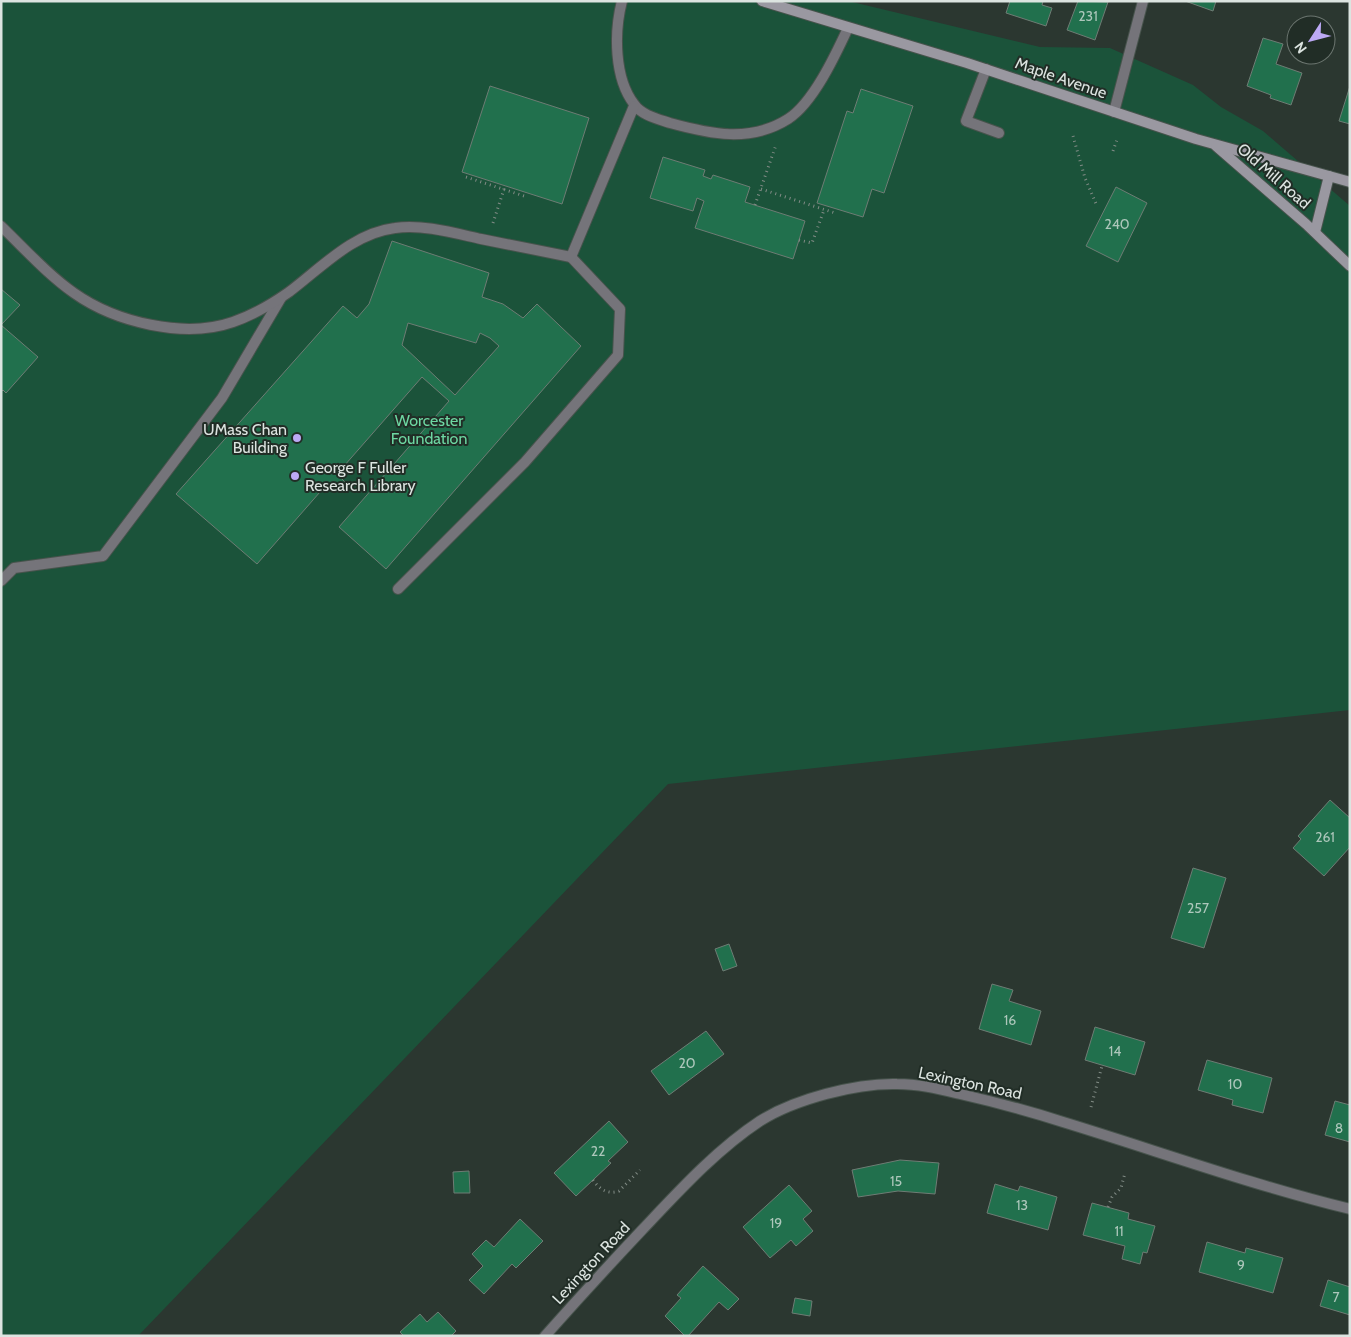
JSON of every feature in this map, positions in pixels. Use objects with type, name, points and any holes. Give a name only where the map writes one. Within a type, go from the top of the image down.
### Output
[{"type":"main road","name":"Maple Avenue","points":[[762,1],[986,69],[1213,144],[1350,182]]},
{"type":"main road","name":"Old Mill Road","points":[[1213,144],[1315,232],[1350,266]]},
{"type":"main road","name":"Old Mill Road","points":[[1315,232],[1329,176]]},
{"type":"street","points":[[622,1],[617,40],[619,63],[624,87],[634,106],[648,115],[665,121],[702,132],[723,135],[743,135],[758,132],[785,120],[802,107],[832,60],[848,28]]},
{"type":"street","points":[[1114,112],[1143,1]]},
{"type":"street","points":[[986,69],[966,121],[999,133]]},
{"type":"street","points":[[571,257],[634,106]]},
{"type":"street","points":[[1,226],[50,274],[76,294],[124,318],[149,325],[176,328],[204,328],[231,323],[248,316],[281,298],[343,250],[377,233],[395,228],[412,227],[571,257],[620,309],[618,355],[525,462],[398,589]]},
{"type":"street","points":[[1,582],[14,568],[104,556],[222,398],[281,298]]},
{"type":"street","name":"Lexington Road","points":[[545,1336],[670,1200],[741,1135],[762,1120],[802,1102],[847,1088],[895,1083],[926,1086],[988,1100],[1091,1130],[1262,1186],[1350,1209]]},
{"type":"path","points":[[756,206],[785,120]]},
{"type":"path","points":[[1073,136],[1085,178],[1097,206]]},
{"type":"path","points":[[1114,151],[1118,137]]},
{"type":"path","points":[[466,177],[524,196]]},
{"type":"path","points":[[488,240],[504,188]]},
{"type":"path","points":[[761,189],[835,214]]},
{"type":"path","points":[[799,240],[812,243],[824,210]]},
{"type":"path","points":[[1091,1107],[1102,1066]]},
{"type":"path","points":[[593,1180],[604,1191],[616,1192],[640,1170]]},
{"type":"path","points":[[1108,1207],[1112,1197],[1121,1188],[1125,1173]]},
{"type":"green space","name":"Worcester Foundation","points":[[1,1],[848,1],[1040,47],[1110,48],[1193,85],[1221,107],[1263,131],[1350,206],[1350,710],[668,784],[138,1336],[1,1336]]},
{"type":"building","points":[[1010,1],[1043,1],[1042,5],[1052,8],[1046,26],[1006,13]]},
{"type":"building","points":[[1078,1],[1108,2],[1095,40],[1067,30]]},
{"type":"building","points":[[1185,1],[1216,1],[1213,11]]},
{"type":"building","points":[[1263,38],[1283,44],[1276,64],[1302,73],[1291,105],[1270,98],[1271,95],[1247,86]]},
{"type":"building","points":[[490,86],[589,118],[562,204],[462,172]]},
{"type":"building","points":[[1350,86],[1350,124],[1339,121]]},
{"type":"building","points":[[861,89],[913,106],[884,193],[872,189],[863,217],[817,203],[847,111],[853,113]]},
{"type":"building","points":[[663,157],[705,170],[703,176],[711,179],[713,175],[750,187],[745,202],[805,221],[793,259],[695,228],[704,201],[697,198],[693,211],[650,198]]},
{"type":"building","points":[[1116,187],[1147,203],[1118,262],[1086,246]]},
{"type":"building","name":"UMass Chan Building","points":[[392,241],[489,273],[482,297],[503,304],[523,318],[537,304],[581,346],[386,569],[339,527],[449,401],[422,377],[337,474],[345,482],[339,488],[333,489],[327,484],[257,564],[176,494],[343,306],[357,318],[369,304]],"holes":[[[408,323],[476,343],[480,333],[490,338],[499,346],[455,395],[402,345]]]},
{"type":"building","points":[[1,289],[20,305],[1,325]]},
{"type":"building","points":[[1,325],[38,357],[6,393],[3,390],[1,392]]},
{"type":"building","points":[[1330,800],[1350,818],[1350,847],[1324,876],[1293,848],[1301,839],[1298,836]]},
{"type":"building","points":[[1193,868],[1226,878],[1204,948],[1171,938]]},
{"type":"building","points":[[729,944],[737,966],[723,971],[715,949]]},
{"type":"building","points":[[992,984],[1013,990],[1009,1001],[1041,1011],[1031,1045],[979,1029]]},
{"type":"building","points":[[1095,1027],[1145,1042],[1135,1075],[1085,1060]]},
{"type":"building","points":[[706,1031],[724,1054],[669,1095],[651,1071]]},
{"type":"building","points":[[1207,1060],[1272,1078],[1263,1113],[1232,1105],[1233,1100],[1198,1090]]},
{"type":"building","points":[[1335,1101],[1350,1105],[1350,1142],[1325,1135]]},
{"type":"building","points":[[609,1121],[628,1142],[608,1161],[611,1163],[576,1196],[554,1173]]},
{"type":"building","points":[[900,1160],[939,1163],[935,1194],[898,1191],[858,1197],[852,1170]]},
{"type":"building","points":[[469,1171],[470,1193],[454,1193],[453,1172]]},
{"type":"building","points":[[995,1184],[1018,1191],[1020,1186],[1057,1197],[1048,1230],[987,1213]]},
{"type":"building","points":[[789,1185],[812,1211],[803,1219],[813,1231],[796,1246],[791,1240],[770,1258],[743,1227]]},
{"type":"building","points":[[1092,1203],[1129,1213],[1128,1219],[1155,1226],[1147,1253],[1143,1252],[1140,1264],[1122,1259],[1125,1246],[1083,1235]]},
{"type":"building","points":[[520,1219],[543,1241],[516,1268],[512,1264],[484,1294],[469,1280],[483,1266],[472,1254],[486,1240],[494,1247]]},
{"type":"building","points":[[1207,1242],[1245,1253],[1246,1248],[1283,1258],[1273,1293],[1199,1272]]},
{"type":"building","points":[[703,1266],[739,1299],[728,1310],[719,1302],[688,1336],[685,1336],[665,1316],[681,1298],[677,1295]]},
{"type":"building","points":[[1328,1280],[1350,1287],[1350,1315],[1320,1306]]},
{"type":"building","points":[[795,1298],[812,1301],[810,1316],[792,1313]]},
{"type":"building","points":[[438,1312],[456,1331],[451,1336],[404,1336],[400,1332],[420,1314],[427,1322]]},
{"type":"place","name":"UMass Chan Building","points":[[297,438]]},
{"type":"place","name":"George F Fuller Research Library","points":[[295,476]]}]
